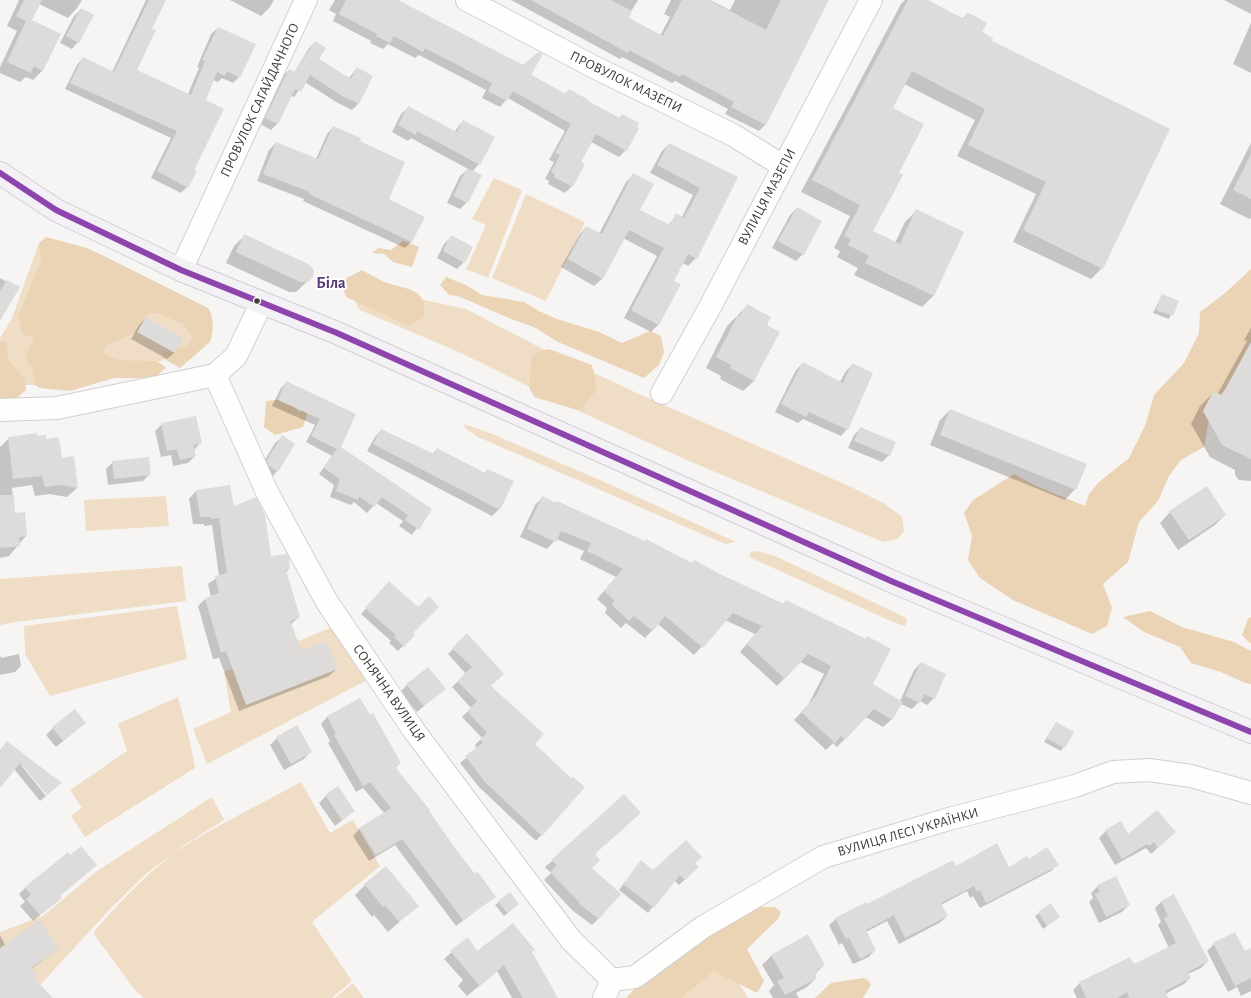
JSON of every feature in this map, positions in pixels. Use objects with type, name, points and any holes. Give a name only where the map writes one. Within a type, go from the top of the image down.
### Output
[{"type":"main road","points":[[0,173],[56,210],[181,270],[261,304],[338,333],[891,581],[1251,732]]},
{"type":"street","name":"ПРОВУЛОК САГАЙДАЧНОГО","points":[[181,270],[306,0]]},
{"type":"street","name":"ПРОВУЛОК МАЗЕПИ","points":[[467,0],[594,67],[734,135],[784,166]]},
{"type":"street","name":"ВУЛИЦЯ МАЗЕПИ","points":[[662,393],[710,307],[871,0]]},
{"type":"street","points":[[0,410],[57,408],[215,375],[236,356],[261,304]]},
{"type":"street","name":"СОНЯЧНА ВУЛИЦЯ","points":[[215,375],[267,492],[327,602],[415,732],[608,989]]},
{"type":"street","name":"ВУЛИЦЯ ЛЕСІ УКРАЇНКИ","points":[[608,989],[635,977],[703,927],[824,857],[950,819],[1075,786],[1113,772],[1149,770],[1191,776],[1251,793]]},
{"type":"shaded area","points":[[494,178],[522,190],[488,278],[466,269],[486,225],[472,219]]},
{"type":"shaded area","points":[[526,194],[585,222],[546,301],[492,278]]},
{"type":"shaded area","points":[[46,237],[87,248],[208,308],[213,324],[210,342],[180,368],[162,358],[163,353],[187,346],[193,337],[183,324],[156,313],[150,313],[137,332],[105,346],[104,352],[119,360],[154,361],[161,363],[166,368],[154,378],[114,378],[70,391],[40,388],[35,385],[32,368],[25,358],[34,337],[23,335],[18,318],[41,260],[39,243]]},
{"type":"shaded area","points":[[403,241],[419,247],[412,267],[393,262],[384,254],[372,253],[378,248],[391,250]]},
{"type":"shaded area","points":[[39,243],[111,272],[207,320],[200,338],[148,368],[51,385],[0,385],[0,338],[12,318]]},
{"type":"shaded area","points":[[1251,269],[1251,355],[1222,393],[1210,413],[1204,447],[1181,460],[1169,476],[1158,501],[1139,522],[1128,562],[1103,584],[1112,608],[1107,626],[1092,634],[1013,600],[980,578],[968,560],[972,536],[964,513],[973,500],[1014,474],[1034,485],[1085,506],[1089,494],[1099,482],[1129,458],[1145,426],[1154,395],[1184,363],[1199,333],[1200,312],[1225,293]]},
{"type":"shaded area","points":[[362,270],[384,282],[407,288],[419,294],[424,307],[424,317],[409,326],[346,297],[341,281]]},
{"type":"shaded area","points":[[446,277],[466,285],[482,295],[524,302],[557,319],[599,332],[622,343],[650,331],[661,336],[664,352],[659,365],[644,378],[558,342],[534,327],[511,319],[458,296],[449,295],[440,285]]},
{"type":"shaded area","points":[[355,293],[419,299],[466,309],[539,347],[641,395],[849,486],[885,504],[902,517],[904,531],[898,539],[883,542],[689,461],[574,409],[461,353],[360,310],[355,302]]},
{"type":"shaded area","points":[[0,341],[7,343],[8,360],[25,379],[26,390],[16,399],[0,400]]},
{"type":"shaded area","points":[[549,349],[592,365],[597,389],[581,409],[574,409],[534,397],[529,387],[532,357],[537,352]]},
{"type":"shaded area","points":[[284,399],[300,412],[310,404],[303,427],[275,435],[264,427],[266,401]]},
{"type":"shaded area","points":[[464,424],[490,433],[600,480],[736,542],[725,544],[478,437],[465,428]]},
{"type":"shaded area","points":[[166,496],[169,526],[86,531],[84,500]]},
{"type":"shaded area","points":[[758,551],[775,556],[894,612],[906,618],[907,623],[904,626],[893,622],[749,557],[751,552]]},
{"type":"shaded area","points":[[182,566],[186,601],[0,625],[0,579]]},
{"type":"shaded area","points":[[177,606],[187,659],[50,696],[25,654],[24,626]]},
{"type":"shaded area","points":[[1150,611],[1182,627],[1234,642],[1251,651],[1251,684],[1245,683],[1221,672],[1191,663],[1180,647],[1144,632],[1123,617]]},
{"type":"shaded area","points":[[1251,617],[1251,644],[1242,635],[1248,619]]},
{"type":"shaded area","points":[[332,627],[367,680],[207,764],[193,729],[231,712],[224,672]]},
{"type":"shaded area","points":[[178,697],[191,746],[195,768],[85,837],[71,816],[82,808],[70,790],[127,751],[118,724]]},
{"type":"shaded area","points":[[301,782],[330,833],[353,820],[380,866],[312,922],[352,981],[332,998],[144,998],[134,989],[93,933],[136,886],[173,854],[214,828]]},
{"type":"shaded area","points":[[212,797],[224,820],[186,844],[147,873],[110,909],[28,998],[0,998],[0,932],[43,916],[97,871]]},
{"type":"shaded area","points":[[743,907],[775,907],[781,912],[778,919],[747,949],[764,981],[757,993],[714,971],[681,998],[626,998],[652,970]]},
{"type":"shaded area","points":[[724,959],[748,998],[675,998]]},
{"type":"shaded area","points":[[863,978],[868,980],[871,985],[863,998],[815,998],[831,983]]},
{"type":"shaded area","points":[[353,983],[364,998],[335,998]]},
{"type":"building","points":[[24,0],[42,0],[32,20],[61,34],[43,71],[34,66],[31,73],[7,62],[26,21],[16,16]]},
{"type":"building","points":[[149,0],[166,0],[152,29],[156,30],[137,70],[191,95],[205,61],[202,60],[218,27],[256,44],[240,78],[227,71],[225,76],[217,72],[206,100],[224,109],[194,170],[197,171],[188,188],[157,171],[177,131],[70,83],[83,57],[114,72]]},
{"type":"building","points":[[346,0],[398,0],[523,65],[538,52],[543,54],[531,75],[566,94],[569,89],[620,118],[622,114],[639,123],[637,127],[639,128],[627,151],[596,134],[581,162],[585,164],[573,187],[554,177],[555,174],[551,172],[560,155],[555,153],[571,124],[513,91],[507,101],[488,91],[492,83],[425,48],[423,52],[394,36],[390,43],[376,36],[377,34],[339,14]]},
{"type":"building","points":[[531,0],[611,0],[632,11],[629,18],[663,36],[682,0],[709,0],[766,30],[781,0],[829,0],[766,125],[731,107],[734,102],[682,74],[680,77],[629,50],[628,53]]},
{"type":"building","points":[[908,0],[928,0],[964,19],[967,12],[987,23],[982,32],[993,38],[992,41],[1170,129],[1103,269],[1023,230],[1046,182],[968,145],[985,109],[912,71],[893,108],[924,124],[899,173],[903,175],[873,231],[900,244],[916,209],[964,232],[934,296],[865,263],[869,256],[848,245],[851,239],[844,236],[860,205],[812,180]]},
{"type":"building","points":[[81,8],[94,15],[79,43],[66,36]]},
{"type":"building","points":[[315,41],[326,48],[319,59],[351,79],[357,67],[373,76],[359,104],[342,96],[310,75],[301,92],[295,89],[278,124],[265,118],[289,69],[295,72]]},
{"type":"building","points":[[408,106],[457,132],[463,120],[495,137],[480,165],[417,131],[416,135],[398,125]]},
{"type":"building","points":[[333,126],[361,138],[360,141],[405,162],[389,199],[425,217],[412,242],[309,194],[310,192],[263,174],[276,142],[318,159]]},
{"type":"building","points":[[669,143],[738,177],[697,259],[688,254],[674,281],[681,284],[659,325],[631,310],[664,248],[629,230],[603,279],[568,259],[586,226],[602,234],[633,173],[654,184],[640,210],[670,225],[676,213],[684,218],[700,188],[657,165]]},
{"type":"building","points":[[1251,154],[1251,199],[1233,190]]},
{"type":"building","points":[[467,168],[482,175],[468,203],[453,196]]},
{"type":"building","points":[[797,207],[822,221],[804,255],[778,241]]},
{"type":"building","points":[[244,234],[308,264],[314,270],[313,277],[308,282],[300,282],[236,252]]},
{"type":"building","points":[[451,235],[473,247],[465,263],[443,251]]},
{"type":"building","points":[[7,280],[20,287],[0,321],[0,291]]},
{"type":"building","points":[[1162,294],[1179,301],[1173,316],[1156,310]]},
{"type":"building","points":[[747,304],[771,317],[767,325],[780,332],[754,381],[730,368],[731,365],[716,357],[738,315],[740,316]]},
{"type":"building","points":[[146,317],[183,338],[175,353],[137,332]]},
{"type":"building","points":[[1251,342],[1251,459],[1222,445],[1203,411],[1213,392],[1222,395]]},
{"type":"building","points":[[803,362],[843,383],[852,363],[873,373],[848,430],[809,412],[806,417],[781,404]]},
{"type":"building","points":[[286,381],[356,414],[341,447],[432,509],[419,530],[405,520],[408,515],[382,497],[374,507],[359,496],[358,500],[336,491],[340,479],[324,468],[337,449],[311,436],[320,419],[278,400]]},
{"type":"building","points":[[950,409],[1087,464],[1076,490],[940,435]]},
{"type":"building","points":[[196,416],[202,443],[193,445],[196,456],[180,460],[177,449],[167,451],[161,423]]},
{"type":"building","points":[[860,427],[896,442],[890,456],[854,441]]},
{"type":"building","points":[[381,429],[434,454],[437,448],[485,473],[487,469],[514,481],[500,510],[373,444]]},
{"type":"building","points":[[37,433],[37,436],[46,435],[46,439],[59,437],[62,458],[74,456],[78,488],[60,485],[45,487],[42,476],[13,479],[8,437]]},
{"type":"building","points":[[282,435],[295,444],[278,472],[269,466],[267,460]]},
{"type":"building","points":[[149,457],[151,475],[114,479],[112,461]]},
{"type":"building","points":[[230,485],[234,506],[256,497],[265,515],[271,556],[287,554],[289,558],[290,569],[286,570],[300,617],[290,621],[302,651],[326,641],[338,669],[246,705],[226,651],[221,653],[205,598],[219,593],[215,576],[227,573],[219,518],[211,519],[211,517],[200,517],[196,490]]},
{"type":"building","points":[[1207,486],[1226,515],[1189,540],[1169,511]]},
{"type":"building","points":[[0,495],[14,495],[15,513],[25,512],[27,536],[19,537],[20,546],[0,548]]},
{"type":"building","points":[[542,496],[556,503],[557,501],[645,541],[646,539],[692,563],[694,560],[784,604],[786,600],[866,639],[867,636],[891,649],[873,684],[903,702],[892,720],[874,709],[845,740],[841,736],[835,743],[801,712],[816,696],[831,666],[808,654],[785,679],[747,644],[762,626],[733,613],[703,648],[665,616],[653,631],[634,616],[629,621],[612,605],[614,600],[604,591],[623,569],[587,551],[591,543],[561,531],[556,542],[527,529]]},
{"type":"building","points":[[389,581],[418,607],[429,596],[439,607],[413,633],[415,635],[404,647],[394,637],[396,635],[365,608]]},
{"type":"building","points":[[467,633],[504,674],[491,686],[544,734],[535,744],[571,778],[573,777],[585,787],[542,836],[484,781],[465,756],[483,743],[480,739],[487,733],[467,711],[477,701],[457,681],[472,667],[452,648]]},
{"type":"building","points":[[921,662],[946,674],[935,699],[924,694],[920,703],[905,696]]},
{"type":"building","points":[[428,667],[446,689],[424,706],[406,684]]},
{"type":"building","points":[[360,698],[370,715],[373,713],[401,763],[395,767],[430,810],[429,811],[475,874],[478,872],[496,897],[463,920],[402,839],[376,855],[359,828],[391,808],[370,782],[363,786],[334,735],[336,734],[327,716]]},
{"type":"building","points":[[75,709],[86,723],[63,741],[52,727]]},
{"type":"building","points":[[1056,722],[1074,732],[1065,748],[1046,738]]},
{"type":"building","points":[[297,725],[312,752],[291,764],[276,737]]},
{"type":"building","points":[[7,741],[62,783],[47,795],[20,763],[0,788],[0,750]]},
{"type":"building","points":[[338,786],[355,811],[342,820],[325,795]]},
{"type":"building","points":[[624,794],[641,813],[595,854],[600,860],[592,868],[621,894],[599,919],[579,904],[580,903],[550,872],[557,865],[551,860]]},
{"type":"building","points":[[1157,810],[1176,832],[1158,848],[1154,842],[1149,846],[1147,844],[1122,859],[1105,830],[1121,821],[1128,834]]},
{"type":"building","points":[[686,840],[702,857],[695,863],[699,867],[685,880],[680,875],[654,908],[623,884],[641,860],[653,870]]},
{"type":"building","points":[[997,843],[1009,867],[1027,856],[1029,859],[1047,847],[1059,865],[986,903],[980,890],[977,892],[974,886],[941,903],[948,916],[905,938],[894,915],[866,930],[876,950],[860,959],[849,938],[846,939],[835,918],[866,902],[867,904],[953,860],[956,866]]},
{"type":"building","points":[[81,846],[97,865],[60,896],[62,898],[40,915],[26,899],[31,895],[25,887],[68,852],[70,855]]},
{"type":"building","points":[[386,866],[419,906],[399,922],[385,905],[383,907],[364,884]]},
{"type":"building","points":[[1116,876],[1130,905],[1106,917],[1095,894],[1100,892],[1097,885]]},
{"type":"building","points":[[510,892],[519,904],[507,913],[498,901]]},
{"type":"building","points":[[1174,894],[1209,961],[1188,972],[1191,978],[1165,991],[1168,998],[1129,998],[1127,992],[1117,998],[1086,998],[1079,982],[1130,957],[1134,964],[1176,943],[1164,918],[1168,916],[1161,901]]},
{"type":"building","points":[[1051,903],[1060,917],[1047,926],[1038,912]]},
{"type":"building","points":[[39,920],[59,948],[31,968],[37,976],[34,978],[53,998],[0,998],[0,948]]},
{"type":"building","points":[[513,923],[535,950],[532,952],[558,998],[523,998],[504,965],[480,986],[450,951],[468,937],[477,951]]},
{"type":"building","points":[[1235,932],[1245,951],[1251,948],[1251,978],[1235,986],[1213,943]]},
{"type":"building","points":[[808,934],[825,965],[817,970],[818,973],[815,974],[817,978],[785,995],[777,981],[784,978],[771,955]]},
{"type":"transit line","points":[[0,173],[56,210],[181,270],[337,333],[891,581],[1251,732]]},
{"type":"district","name":"Біла","points":[[331,283]]}]
